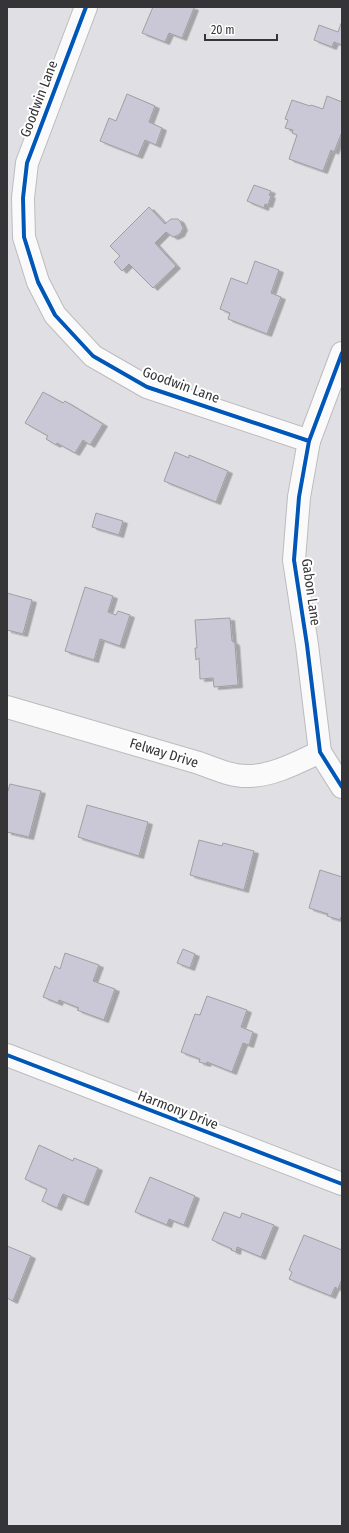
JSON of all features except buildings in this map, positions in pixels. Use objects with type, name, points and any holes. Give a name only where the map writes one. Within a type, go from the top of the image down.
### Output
[{"type":"street","name":"Goodwin Lane","points":[[86,7],[27,162],[23,198],[24,237],[38,282],[55,315],[93,356],[147,387],[309,441]]},
{"type":"street","name":"Gabon Lane","points":[[342,353],[309,441],[299,497],[294,560],[307,645],[320,752],[342,787]]},
{"type":"street","name":"Felway Drive","points":[[7,707],[199,763],[223,772],[250,776],[279,771],[320,752]]},
{"type":"street","name":"Harmony Drive","points":[[7,1055],[342,1184]]},
{"type":"cycle path","points":[[86,7],[27,163],[23,198],[24,237],[38,282],[55,315],[93,356],[147,387],[309,441]]},
{"type":"cycle path","points":[[342,353],[309,441],[299,497],[294,560],[307,645],[320,752],[342,787]]},
{"type":"cycle path","points":[[7,1055],[342,1184]]}]
